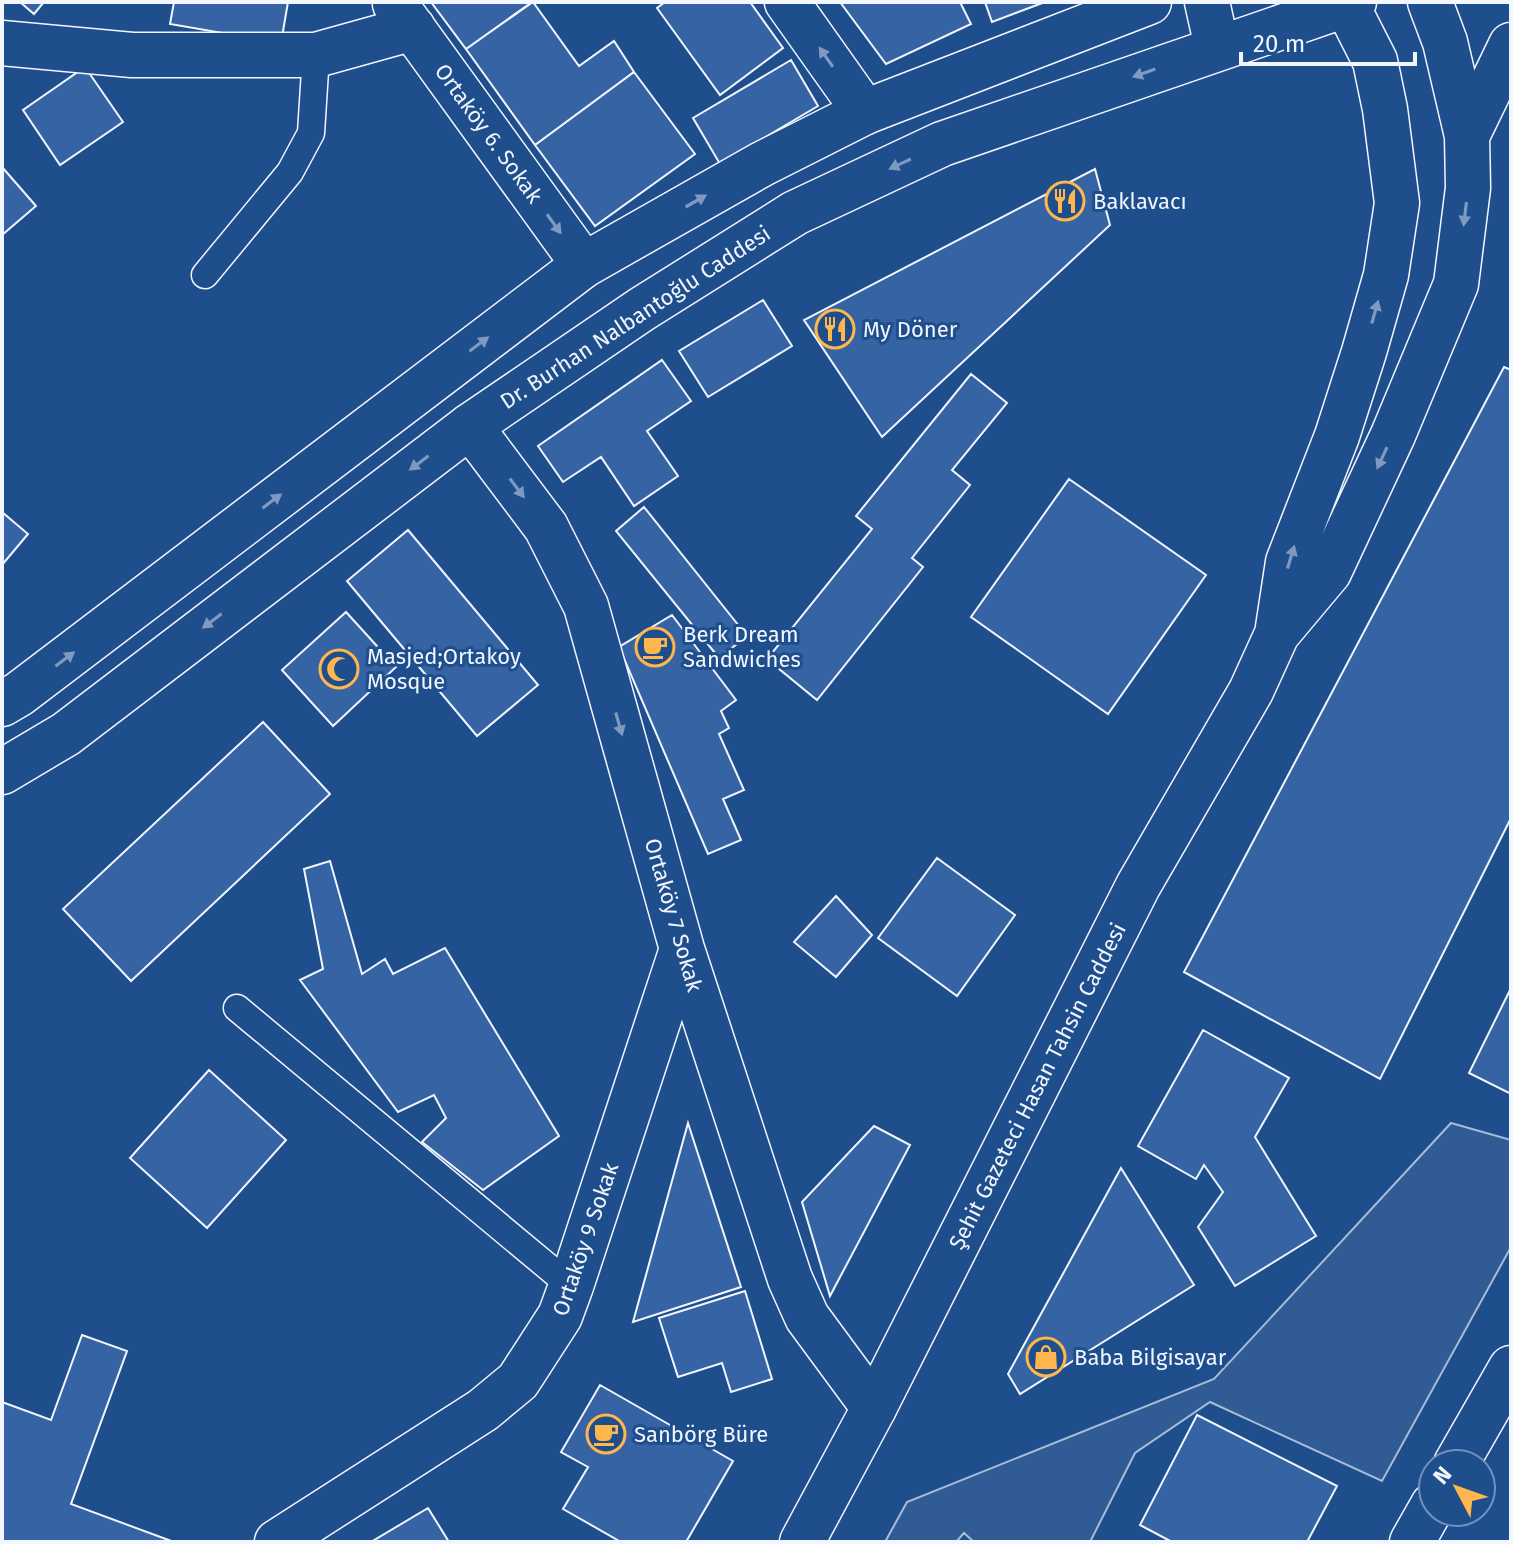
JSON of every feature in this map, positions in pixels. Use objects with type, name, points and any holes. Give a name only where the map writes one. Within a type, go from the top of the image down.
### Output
[{"type":"main road","points":[[787,2],[865,112]]},
{"type":"main road","points":[[2,704],[32,685],[584,265],[762,164],[865,112],[1149,2]]},
{"type":"main road","points":[[1207,2],[1217,47]]},
{"type":"main road","name":"Şehit Gazeteci Hasan Tahsin Caddesi","points":[[802,1542],[874,1408],[1138,886],[1251,691],[1277,634],[1329,572],[1393,435],[1456,284],[1468,188],[1467,136],[1445,42],[1430,2]]},
{"type":"main road","name":"Dr. Burhan Nalbantoğlu Caddesi","points":[[2,772],[66,734],[470,426],[642,309],[795,213],[942,144],[1348,3]]},
{"type":"main road","name":"Şehit Gazeteci Hasan Tahsin Caddesi","points":[[1277,634],[1288,562],[1337,436],[1364,352],[1386,275],[1397,203],[1385,109],[1375,61],[1348,3]]},
{"type":"main road","points":[[2,43],[132,55],[316,55],[403,15]]},
{"type":"main road","name":"Ortaköy 6. Sokak","points":[[403,15],[584,265]]},
{"type":"main road","points":[[1467,136],[1511,45]]},
{"type":"main road","name":"Ortaköy 7 Sokak","points":[[470,426],[546,527],[586,606],[682,949],[790,1279],[807,1317],[874,1408]]},
{"type":"main road","name":"Ortaköy 9 Sokak","points":[[277,1542],[483,1410],[518,1381],[560,1316],[682,949]]},
{"type":"main road","points":[[1465,1448],[1511,1368]]},
{"type":"lane","points":[[205,275],[290,172],[311,133],[316,55]]},
{"type":"lane","points":[[237,1008],[571,1286]]},
{"type":"shaded area","points":[[1451,1123],[1511,1140],[1511,1247],[1382,1481],[1210,1402],[1135,1453],[1090,1542],[974,1542],[964,1533],[956,1542],[885,1542],[907,1502],[1214,1379]]},
{"type":"building","points":[[20,2],[44,2],[34,14]]},
{"type":"building","points":[[174,2],[288,2],[281,43],[170,24]]},
{"type":"building","points":[[431,2],[532,2],[466,49]]},
{"type":"building","points":[[533,2],[579,66],[614,41],[634,72],[535,145],[466,49]]},
{"type":"building","points":[[665,2],[750,2],[783,48],[720,95],[657,8]]},
{"type":"building","points":[[840,2],[960,2],[971,24],[886,64]]},
{"type":"building","points":[[985,2],[1045,2],[992,22]]},
{"type":"building","points":[[791,60],[818,106],[720,164],[693,118]]},
{"type":"building","points":[[85,67],[123,122],[60,165],[23,110]]},
{"type":"building","points":[[634,72],[695,154],[595,226],[535,145]]},
{"type":"building","points":[[2,167],[36,206],[2,235]]},
{"type":"building","points":[[1095,169],[1110,225],[882,437],[804,320]]},
{"type":"building","points":[[763,300],[792,346],[708,397],[679,351]]},
{"type":"building","points":[[662,360],[691,401],[647,431],[678,476],[634,506],[601,457],[563,482],[538,446]]},
{"type":"building","points":[[1504,367],[1511,370],[1511,818],[1380,1079],[1184,972]]},
{"type":"building","points":[[971,374],[1007,403],[952,470],[970,485],[912,558],[923,567],[817,700],[767,659],[872,529],[856,516]]},
{"type":"building","points":[[1069,479],[1206,575],[1108,714],[971,617]]},
{"type":"building","points":[[644,507],[747,636],[719,658],[616,531]]},
{"type":"building","points":[[2,512],[28,534],[2,565]]},
{"type":"building","points":[[408,530],[538,685],[477,736],[347,581]]},
{"type":"building","name":"Masjed;Ortakoy Mosque","points":[[346,612],[396,667],[333,726],[282,670]]},
{"type":"building","points":[[672,615],[736,700],[721,711],[729,728],[719,734],[744,790],[723,799],[741,840],[708,854],[619,647]]},
{"type":"building","points":[[263,722],[330,794],[131,981],[63,909]]},
{"type":"building","points":[[937,858],[1015,915],[957,996],[878,938]]},
{"type":"building","points":[[330,861],[362,974],[385,959],[393,974],[445,948],[559,1136],[483,1190],[422,1142],[446,1118],[434,1095],[398,1112],[300,980],[323,969],[304,869]]},
{"type":"building","points":[[836,896],[872,935],[836,977],[794,942]]},
{"type":"building","points":[[1511,988],[1511,1094],[1469,1073]]},
{"type":"building","points":[[1203,1030],[1289,1078],[1255,1137],[1316,1236],[1235,1286],[1198,1227],[1223,1192],[1204,1165],[1196,1179],[1138,1146]]},
{"type":"building","points":[[209,1070],[286,1140],[207,1228],[130,1158]]},
{"type":"building","points":[[688,1123],[741,1287],[633,1322]]},
{"type":"building","points":[[874,1126],[910,1145],[830,1296],[802,1202]]},
{"type":"building","points":[[1121,1168],[1194,1285],[1020,1394],[1008,1374]]},
{"type":"building","points":[[745,1291],[772,1379],[731,1392],[722,1363],[678,1377],[659,1318]]},
{"type":"building","points":[[82,1335],[127,1351],[71,1504],[174,1542],[2,1541],[2,1402],[51,1420]]},
{"type":"building","points":[[600,1385],[733,1461],[686,1542],[621,1542],[563,1509],[588,1467],[561,1452]]},
{"type":"building","points":[[1197,1415],[1337,1486],[1307,1542],[1172,1542],[1140,1525]]},
{"type":"building","points":[[428,1508],[449,1542],[371,1542]]},
{"type":"place","name":"Baklavacı","points":[[1065,201]]},
{"type":"place","name":"My Döner","points":[[835,329]]},
{"type":"place","name":"Berk Dream Sandwiches","points":[[655,647]]},
{"type":"place","name":"Masjed;Ortakoy Mosque","points":[[339,669]]},
{"type":"place","name":"Baba Bilgisayar","points":[[1046,1357]]},
{"type":"place","name":"Sanbörg Büre","points":[[606,1434]]}]
